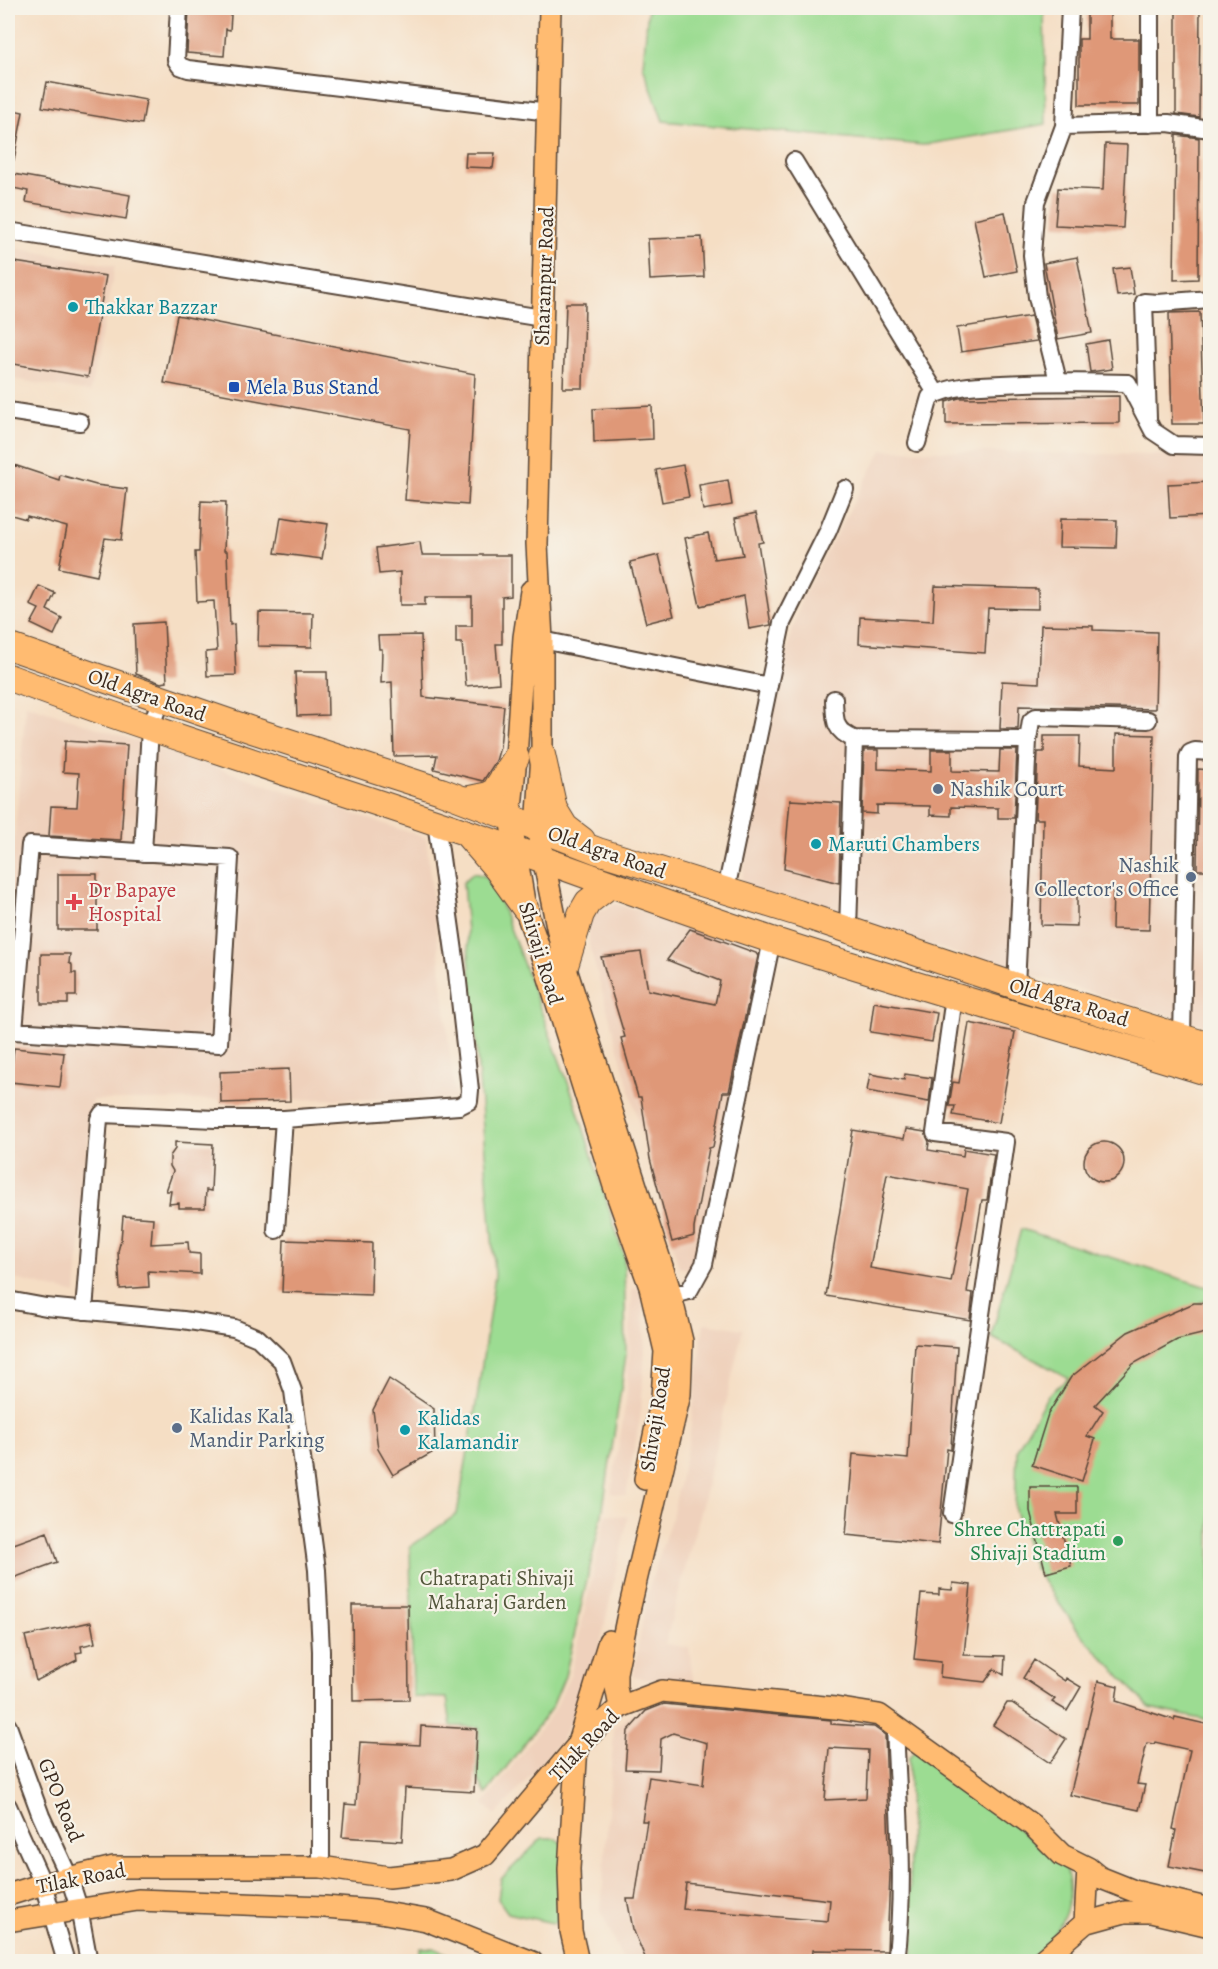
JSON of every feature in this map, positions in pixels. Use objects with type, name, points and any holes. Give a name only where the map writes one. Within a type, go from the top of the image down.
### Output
[{"type":"highway","name":"Old Agra Road","points":[[8,646],[465,800],[598,851],[1210,1046]]},
{"type":"highway","name":"Old Agra Road","points":[[8,677],[150,728],[466,832],[610,885],[772,940],[954,997],[1210,1072]]},
{"type":"highway","points":[[542,755],[554,808],[559,820],[598,851]]},
{"type":"highway","points":[[465,800],[494,792],[516,758]]},
{"type":"highway","points":[[466,832],[525,908]]},
{"type":"highway","points":[[565,966],[584,908],[588,902],[610,885]]},
{"type":"main road","name":"Sharanpur Road","points":[[537,828],[542,755],[542,640],[537,544],[550,8]]},
{"type":"main road","name":"Sharanpur Road","points":[[510,817],[524,637],[537,544]]},
{"type":"main road","name":"Shivaji Road","points":[[510,817],[525,908],[614,1186],[682,1341],[680,1394],[616,1673],[620,1707]]},
{"type":"main road","name":"Shivaji Road","points":[[537,828],[565,966],[662,1298],[665,1351],[662,1398],[640,1505],[605,1658],[577,1746],[569,1869],[571,1931],[578,1962]]},
{"type":"main road","name":"Tilak Road","points":[[8,1895],[69,1877],[114,1867],[321,1867],[389,1877],[451,1870],[485,1856],[577,1746],[620,1707],[662,1690],[835,1708],[879,1715],[1032,1825],[1062,1854],[1088,1868],[1100,1878],[1134,1892],[1210,1909]]},
{"type":"main road","points":[[1085,1923],[1088,1868]]},
{"type":"main road","name":"Tilak Road","points":[[8,1921],[138,1900],[325,1907],[374,1911],[426,1920],[532,1962]]},
{"type":"main road","points":[[1040,1962],[1085,1923],[1125,1912],[1151,1912],[1210,1926]]},
{"type":"street","points":[[179,8],[176,60],[180,66],[188,69],[549,112]]},
{"type":"street","points":[[1058,381],[1037,297],[1032,255],[1036,202],[1065,126],[1070,8]]},
{"type":"street","points":[[1150,8],[1150,124]]},
{"type":"street","points":[[1065,126],[1168,123],[1210,129]]},
{"type":"street","points":[[794,161],[936,393]]},
{"type":"street","points":[[8,231],[542,318]]},
{"type":"street","points":[[1148,424],[1144,302],[1210,299]]},
{"type":"street","points":[[917,443],[930,397],[936,393],[963,386],[1058,381],[1128,383],[1153,431],[1174,445],[1210,446]]},
{"type":"street","points":[[8,411],[80,422]]},
{"type":"street","points":[[726,890],[782,623],[828,531],[845,489]]},
{"type":"street","points":[[542,640],[769,686]]},
{"type":"street","points":[[143,853],[150,728],[160,699]]},
{"type":"street","points":[[834,699],[835,722],[842,734],[854,739],[1028,740]]},
{"type":"street","points":[[1016,986],[1028,740],[1031,721],[1036,717],[1148,720]]},
{"type":"street","points":[[848,930],[854,739]]},
{"type":"street","points":[[1182,1037],[1188,758],[1190,753],[1195,751],[1210,752]]},
{"type":"street","points":[[84,1311],[99,1119],[102,1114],[215,1119],[284,1119],[459,1106],[469,1101],[470,1090],[461,1008],[436,822]]},
{"type":"street","points":[[30,845],[143,853],[230,858],[219,1044],[14,1031],[30,845]]},
{"type":"street","points":[[662,1298],[689,1291],[704,1264],[772,940]]},
{"type":"street","points":[[952,1514],[1005,1142],[935,1133],[954,997]]},
{"type":"street","points":[[276,1230],[284,1119]]},
{"type":"street","points":[[8,1300],[234,1328],[258,1338],[282,1361],[293,1391],[317,1570],[321,1651],[321,1867]]},
{"type":"street","name":"GPO Road","points":[[8,1726],[41,1816],[69,1877],[79,1908],[89,1962]]},
{"type":"street","points":[[894,1726],[900,1841],[900,1927],[896,1962]]},
{"type":"street","points":[[8,1806],[43,1884],[66,1962]]},
{"type":"shaded area","name":"Thakkar Bazzar","points":[[8,247],[115,266],[90,392],[8,378]]},
{"type":"shaded area","points":[[882,450],[1210,456],[1210,1027],[740,890],[781,671],[802,597]]},
{"type":"shaded area","points":[[26,704],[426,838],[455,1099],[92,1100],[76,1294],[8,1277],[8,911]]},
{"type":"shaded area","points":[[615,904],[762,945],[698,1271],[679,1267],[589,944],[589,917]]},
{"type":"shaded area","points":[[642,1288],[645,1349],[641,1412],[626,1496],[611,1493],[627,1395],[632,1289]]},
{"type":"shaded area","points":[[704,1323],[743,1329],[703,1501],[665,1644],[689,1648],[694,1686],[633,1677],[648,1591],[673,1513],[689,1440]]},
{"type":"shaded area","points":[[606,1514],[628,1517],[593,1677],[561,1741],[496,1815],[484,1804],[555,1709],[571,1673]]},
{"type":"shaded area","points":[[648,1702],[839,1712],[887,1725],[883,1961],[623,1961],[601,1912],[614,1728]]},
{"type":"green space","points":[[648,8],[1044,8],[1046,124],[923,145],[663,121],[643,66]]},
{"type":"green space","name":"Chatrapati Shivaji Maharaj Garden","points":[[473,873],[485,876],[495,888],[574,1099],[624,1256],[626,1355],[602,1514],[565,1676],[552,1707],[486,1794],[477,1777],[479,1727],[451,1726],[447,1698],[413,1697],[410,1547],[457,1514],[495,1275],[463,883]]},
{"type":"green space","name":"Shree Chattrapati Shivaji Stadium","points":[[1021,1229],[1210,1288],[1210,1299],[1198,1303],[1210,1303],[1210,1721],[1150,1708],[1080,1633],[1036,1571],[1015,1511],[1017,1449],[1048,1395],[1069,1378],[991,1337]]},
{"type":"green space","points":[[918,1747],[1065,1867],[1069,1881],[1069,1894],[1063,1919],[1048,1942],[1029,1961],[911,1961],[913,1949],[910,1904],[909,1757]]},
{"type":"green space","points":[[542,1838],[556,1838],[563,1844],[561,1920],[553,1923],[508,1913],[498,1899],[501,1879]]},
{"type":"green space","points":[[420,1948],[434,1948],[464,1961],[420,1961]]},
{"type":"building","points":[[189,8],[226,8],[226,14],[231,15],[230,30],[226,29],[224,56],[187,53]]},
{"type":"building","points":[[1087,8],[1110,8],[1110,39],[1139,39],[1139,105],[1079,105],[1079,39],[1087,39]]},
{"type":"building","points":[[1176,8],[1200,8],[1199,117],[1176,114]]},
{"type":"building","points":[[47,82],[146,100],[142,124],[42,107]]},
{"type":"building","points":[[8,109],[23,112],[14,160],[8,159]]},
{"type":"building","points":[[1176,135],[1199,138],[1198,279],[1174,280]]},
{"type":"building","points":[[1105,144],[1127,145],[1123,228],[1055,225],[1058,188],[1103,190]]},
{"type":"building","points":[[466,153],[495,153],[493,168],[465,167]]},
{"type":"building","points":[[8,173],[130,195],[126,219],[26,202],[28,191],[8,187]]},
{"type":"building","points":[[1005,212],[1017,271],[986,277],[974,219]]},
{"type":"building","points":[[702,237],[704,277],[650,280],[648,239]]},
{"type":"building","points":[[1077,257],[1092,333],[1058,339],[1044,263]]},
{"type":"building","name":"Thakkar Bazzar","points":[[8,261],[106,276],[88,377],[8,363]]},
{"type":"building","points":[[1130,267],[1134,294],[1117,296],[1113,269]]},
{"type":"building","points":[[566,303],[585,303],[583,388],[563,388]]},
{"type":"building","points":[[1200,312],[1204,424],[1172,424],[1169,313]]},
{"type":"building","points":[[177,315],[475,374],[468,505],[405,500],[410,429],[164,383]]},
{"type":"building","points":[[1031,316],[1037,341],[961,352],[957,328]]},
{"type":"building","points":[[1108,340],[1112,369],[1090,372],[1086,344]]},
{"type":"building","points":[[1119,396],[1119,423],[946,424],[946,402],[959,398]]},
{"type":"building","points":[[652,406],[653,439],[594,442],[593,409]]},
{"type":"building","points":[[14,465],[59,480],[60,475],[96,485],[127,489],[121,540],[105,538],[97,576],[59,568],[67,527],[27,516],[26,519],[8,514],[8,487]]},
{"type":"building","points":[[683,465],[689,497],[662,502],[656,470]]},
{"type":"building","points":[[728,480],[732,505],[703,510],[699,485]]},
{"type":"building","points":[[1210,482],[1210,516],[1170,518],[1168,484]]},
{"type":"building","points":[[201,501],[226,502],[224,551],[227,551],[230,625],[234,624],[236,675],[207,676],[206,652],[217,651],[214,601],[197,602],[195,552],[199,552]]},
{"type":"building","points":[[756,513],[763,542],[758,543],[771,625],[749,629],[744,596],[700,606],[685,538],[708,533],[714,559],[743,555],[735,518]]},
{"type":"building","points":[[281,517],[328,524],[322,559],[275,553]]},
{"type":"building","points":[[1060,519],[1117,520],[1116,548],[1059,547]]},
{"type":"building","points":[[420,542],[422,555],[511,555],[511,596],[502,597],[502,644],[496,644],[499,683],[466,686],[462,643],[456,643],[456,626],[472,626],[472,597],[425,597],[425,605],[400,605],[400,572],[379,574],[376,548]]},
{"type":"building","points":[[659,555],[674,616],[646,623],[630,562]]},
{"type":"building","points":[[39,586],[55,593],[47,610],[62,618],[54,635],[31,624],[39,609],[30,605]]},
{"type":"building","points":[[935,586],[1038,589],[1038,609],[988,608],[985,653],[859,644],[860,617],[933,621]]},
{"type":"building","points":[[259,612],[313,613],[312,647],[258,646]]},
{"type":"building","points":[[164,622],[167,682],[161,683],[136,674],[134,624]]},
{"type":"building","points":[[1041,625],[1093,626],[1093,630],[1157,632],[1155,709],[1019,706],[1018,729],[1000,729],[1002,681],[1039,683]]},
{"type":"building","points":[[421,635],[423,697],[504,706],[500,747],[496,761],[483,781],[434,769],[437,755],[394,756],[392,682],[381,683],[382,649],[379,649],[378,636]]},
{"type":"building","points":[[295,672],[327,672],[328,715],[297,716]]},
{"type":"building","points":[[1116,734],[1154,735],[1149,930],[1112,929],[1113,890],[1077,888],[1077,926],[1041,925],[1043,819],[1035,819],[1038,752],[1044,752],[1044,736],[1080,736],[1079,766],[1116,768]]},
{"type":"building","points":[[65,741],[127,745],[121,840],[49,836],[51,806],[77,807],[79,773],[63,772]]},
{"type":"building","name":"Nashik Court","points":[[864,750],[878,750],[878,769],[931,771],[931,750],[952,750],[952,771],[999,772],[1000,750],[1017,750],[1014,818],[998,818],[998,808],[951,807],[951,816],[930,815],[930,806],[877,805],[877,814],[862,813]]},
{"type":"building","points":[[1198,769],[1210,770],[1210,870],[1197,870]]},
{"type":"building","name":"Maruti Chambers","points":[[790,800],[841,803],[839,883],[784,869]]},
{"type":"building","points":[[58,874],[97,874],[97,930],[58,930]]},
{"type":"building","points":[[690,929],[756,953],[758,956],[729,1092],[723,1092],[713,1147],[709,1148],[694,1236],[672,1242],[650,1159],[641,1097],[638,1097],[621,1038],[625,1037],[601,957],[641,952],[648,990],[715,1004],[720,981],[667,960]]},
{"type":"building","points":[[41,954],[70,954],[69,963],[72,965],[72,973],[76,973],[76,996],[68,996],[68,1004],[41,1004]]},
{"type":"building","points":[[874,1002],[937,1013],[932,1042],[870,1032]]},
{"type":"building","points":[[969,1023],[1015,1032],[999,1123],[953,1115],[955,1106],[949,1106],[953,1082],[959,1083]]},
{"type":"building","points":[[14,1048],[64,1053],[60,1087],[10,1082]]},
{"type":"building","points":[[289,1069],[290,1101],[221,1103],[220,1072]]},
{"type":"building","points":[[870,1074],[904,1080],[905,1074],[932,1078],[929,1102],[867,1091]]},
{"type":"building","points":[[906,1129],[925,1132],[929,1142],[928,1150],[963,1156],[964,1149],[994,1154],[987,1200],[982,1200],[967,1292],[973,1293],[970,1320],[826,1296],[853,1130],[904,1139]],"holes":[[[887,1174],[968,1189],[951,1282],[870,1268]]]},
{"type":"building","points":[[175,1142],[213,1144],[211,1191],[206,1190],[205,1208],[179,1208],[179,1203],[169,1204],[171,1191],[166,1191],[173,1171],[170,1166],[170,1156],[175,1149]]},
{"type":"building","points":[[1104,1142],[1112,1143],[1118,1148],[1123,1154],[1123,1170],[1118,1176],[1112,1181],[1104,1182],[1096,1181],[1090,1176],[1085,1170],[1084,1162],[1085,1154],[1090,1148],[1096,1143]]},
{"type":"building","points":[[123,1216],[153,1218],[151,1244],[188,1242],[189,1253],[200,1254],[200,1274],[148,1271],[149,1287],[120,1289],[118,1251]]},
{"type":"building","points":[[284,1240],[372,1243],[371,1295],[282,1292]]},
{"type":"building","points":[[1194,1303],[1210,1303],[1210,1332],[1177,1340],[1133,1364],[1095,1405],[1103,1411],[1087,1436],[1095,1439],[1082,1481],[1032,1465],[1048,1414],[1071,1377],[1128,1332]]},
{"type":"building","points":[[915,1344],[957,1347],[951,1450],[947,1449],[938,1544],[846,1535],[853,1454],[908,1459]]},
{"type":"building","name":"Kalidas Kalamandir","points":[[389,1379],[434,1409],[435,1451],[393,1475],[378,1449],[373,1410]]},
{"type":"building","points":[[1030,1487],[1077,1487],[1077,1514],[1057,1514],[1071,1566],[1046,1573],[1030,1511]]},
{"type":"building","points":[[47,1532],[57,1562],[8,1580],[8,1546]]},
{"type":"building","points":[[953,1583],[971,1585],[964,1655],[1005,1656],[1004,1675],[994,1669],[985,1682],[940,1677],[941,1662],[914,1659],[921,1594],[939,1595],[939,1589],[952,1590]]},
{"type":"building","points":[[352,1605],[408,1605],[409,1700],[353,1701]]},
{"type":"building","points":[[91,1622],[95,1643],[81,1646],[82,1652],[76,1653],[77,1660],[36,1681],[25,1636]]},
{"type":"building","points":[[1034,1660],[1065,1681],[1066,1678],[1081,1687],[1067,1711],[1052,1702],[1055,1699],[1023,1678]]},
{"type":"building","points":[[1098,1681],[1118,1686],[1116,1701],[1174,1720],[1175,1717],[1210,1725],[1210,1843],[1205,1873],[1169,1866],[1176,1830],[1173,1829],[1190,1750],[1155,1742],[1154,1744],[1147,1743],[1137,1784],[1145,1785],[1139,1810],[1070,1795]]},
{"type":"building","points":[[1007,1703],[1012,1703],[1066,1739],[1050,1763],[993,1725]]},
{"type":"building","points":[[664,1704],[831,1720],[831,1724],[874,1727],[885,1735],[890,1874],[887,1951],[813,1950],[812,1962],[647,1962],[633,1929],[627,1899],[635,1899],[647,1821],[642,1821],[649,1777],[703,1785],[707,1743],[673,1733],[661,1739],[659,1770],[625,1769],[628,1731],[646,1711]],"holes":[[[829,1748],[868,1750],[866,1798],[825,1800]],[[686,1883],[830,1900],[828,1921],[683,1909]]]},
{"type":"building","points":[[421,1726],[477,1729],[474,1792],[405,1788],[402,1841],[342,1837],[345,1804],[356,1805],[360,1742],[420,1745]]},
{"type":"place","name":"Thakkar Bazzar","points":[[73,307]]},
{"type":"place","name":"Mela Bus Stand","points":[[234,387]]},
{"type":"place","name":"Nashik Court","points":[[938,789]]},
{"type":"place","name":"Maruti Chambers","points":[[816,844]]},
{"type":"place","name":"Nashik Collector's Office","points":[[1191,877]]},
{"type":"place","name":"Dr Bapaye Hospital","points":[[74,902]]},
{"type":"place","name":"Kalidas Kala Mandir Parking","points":[[177,1428]]},
{"type":"place","name":"Kalidas Kalamandir","points":[[405,1430]]},
{"type":"place","name":"Shree Chattrapati Shivaji Stadium","points":[[1118,1541]]}]
